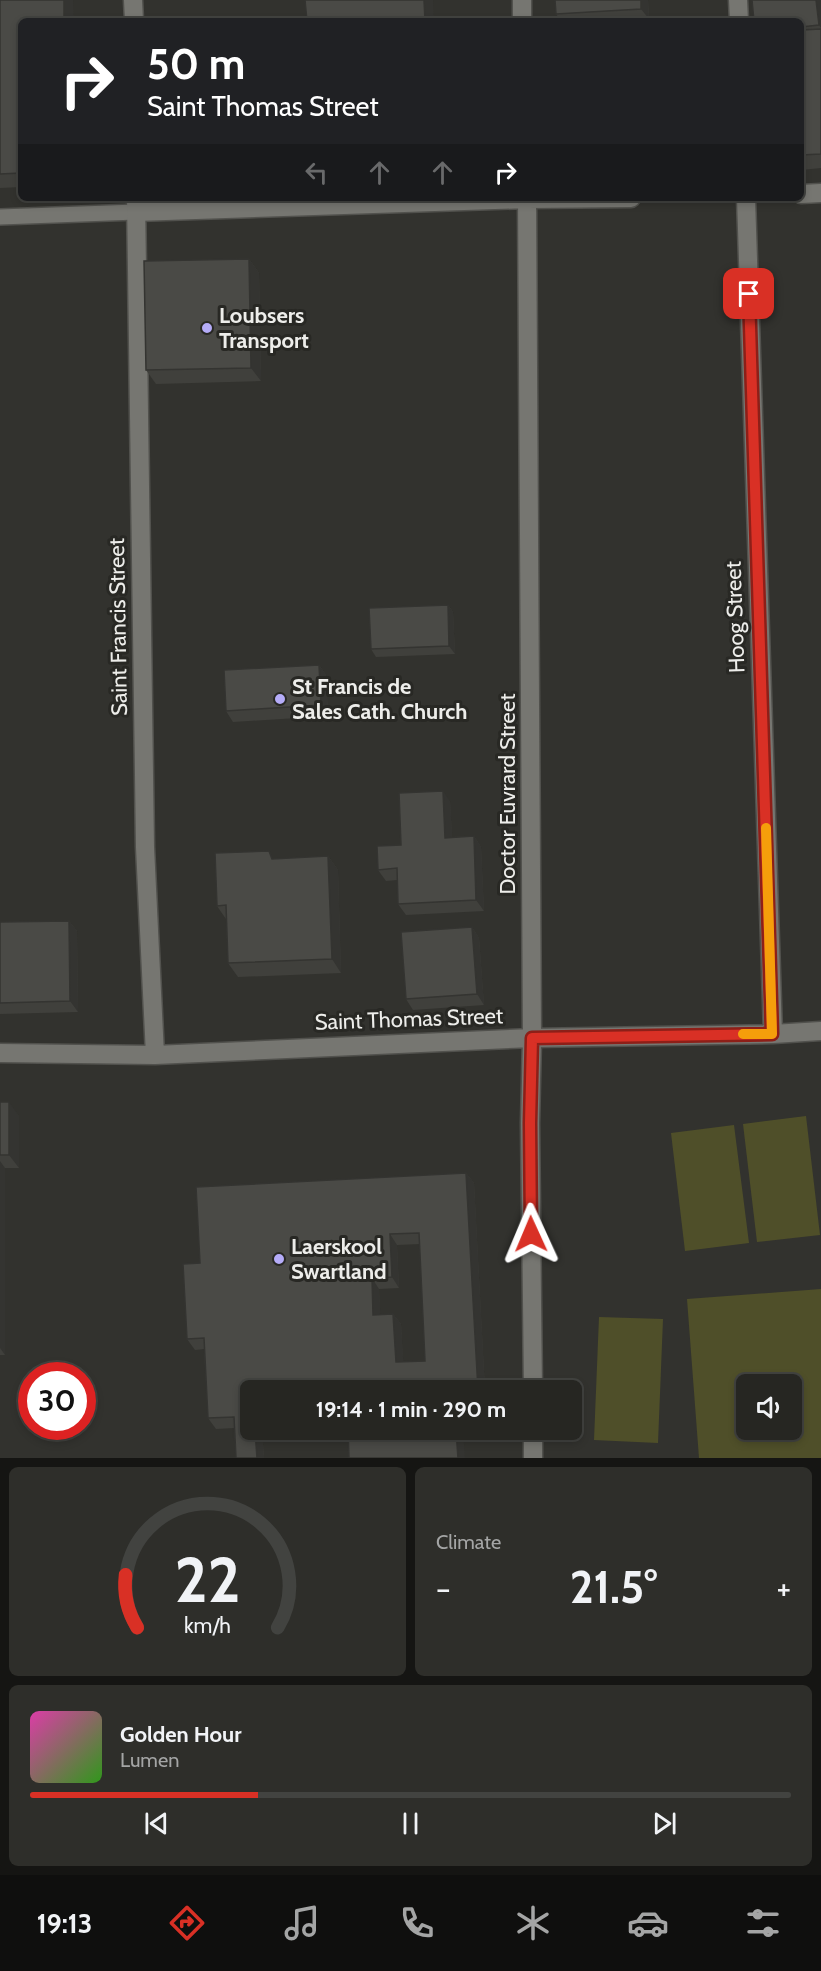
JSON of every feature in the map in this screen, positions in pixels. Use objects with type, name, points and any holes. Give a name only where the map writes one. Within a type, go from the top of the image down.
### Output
[{"type":"street","points":[[133,0],[134,18]]},
{"type":"street","points":[[522,0],[522,18]]},
{"type":"street","points":[[738,0],[739,18]]},
{"type":"street","points":[[804,194],[821,193]]},
{"type":"street","points":[[136,205],[397,201]]},
{"type":"street","name":"Doctor Euvrard Street","points":[[527,201],[533,1380]]},
{"type":"street","name":"Hoog Street","points":[[746,201],[772,1034]]},
{"type":"street","name":"Saint Francis Street","points":[[136,205],[145,846],[155,1054]]},
{"type":"street","name":"Saint Thomas Street","points":[[0,1053],[155,1054],[532,1038],[772,1034],[821,1031]]},
{"type":"street","points":[[533,1440],[533,1458]]},
{"type":"lane","points":[[0,217],[136,205]]},
{"type":"shaded area","points":[[806,1116],[820,1235],[757,1242],[743,1124]]},
{"type":"shaded area","points":[[734,1125],[749,1243],[685,1251],[671,1133]]},
{"type":"shaded area","points":[[821,1289],[821,1458],[699,1458],[687,1299]]},
{"type":"shaded area","points":[[599,1317],[663,1319],[658,1443],[594,1440]]},
{"type":"building","points":[[0,0],[64,0],[64,18],[18,18],[18,173],[0,174]]},
{"type":"building","points":[[305,0],[424,0],[425,18],[307,18]]},
{"type":"building","points":[[555,0],[641,0],[641,9],[556,14]]},
{"type":"building","points":[[752,0],[816,0],[819,25],[804,27],[804,18],[754,18]]},
{"type":"building","points":[[821,29],[821,154],[804,155],[804,30]]},
{"type":"building","name":"Loubsers Transport","points":[[249,259],[251,368],[146,370],[144,261]]},
{"type":"building","points":[[448,605],[449,646],[371,649],[369,608]]},
{"type":"building","name":"St Francis de Sales Cath. Church","points":[[319,665],[321,705],[226,711],[224,670]]},
{"type":"building","points":[[443,791],[445,838],[474,836],[476,900],[398,904],[397,868],[378,870],[377,846],[401,845],[399,793]]},
{"type":"building","points":[[269,851],[272,859],[328,856],[332,959],[228,963],[226,905],[217,906],[215,853]]},
{"type":"building","points":[[69,921],[70,1001],[0,1003],[0,922]]},
{"type":"building","points":[[472,927],[477,994],[406,999],[401,932]]},
{"type":"building","points":[[0,1102],[9,1102],[9,1155],[0,1155]]},
{"type":"building","points":[[466,1173],[477,1380],[240,1380],[240,1440],[256,1440],[257,1458],[236,1458],[234,1417],[208,1418],[204,1338],[187,1339],[183,1264],[200,1263],[196,1187]],"holes":[[[419,1233],[425,1361],[396,1362],[393,1314],[373,1315],[372,1278],[392,1277],[390,1234]]]},
{"type":"building","points":[[348,1440],[457,1440],[458,1458],[349,1458]]},
{"type":"slow traffic","points":[[743,1034],[772,1034],[766,828]]},
{"type":"place","name":"Loubsers Transport","points":[[207,328]]},
{"type":"place","name":"St Francis de Sales Cath. Church","points":[[280,699]]},
{"type":"place","name":"Laerskool Swartland","points":[[279,1259]]},
{"type":"route","points":[[531,1234],[532,1038],[772,1034],[749,294]]}]
